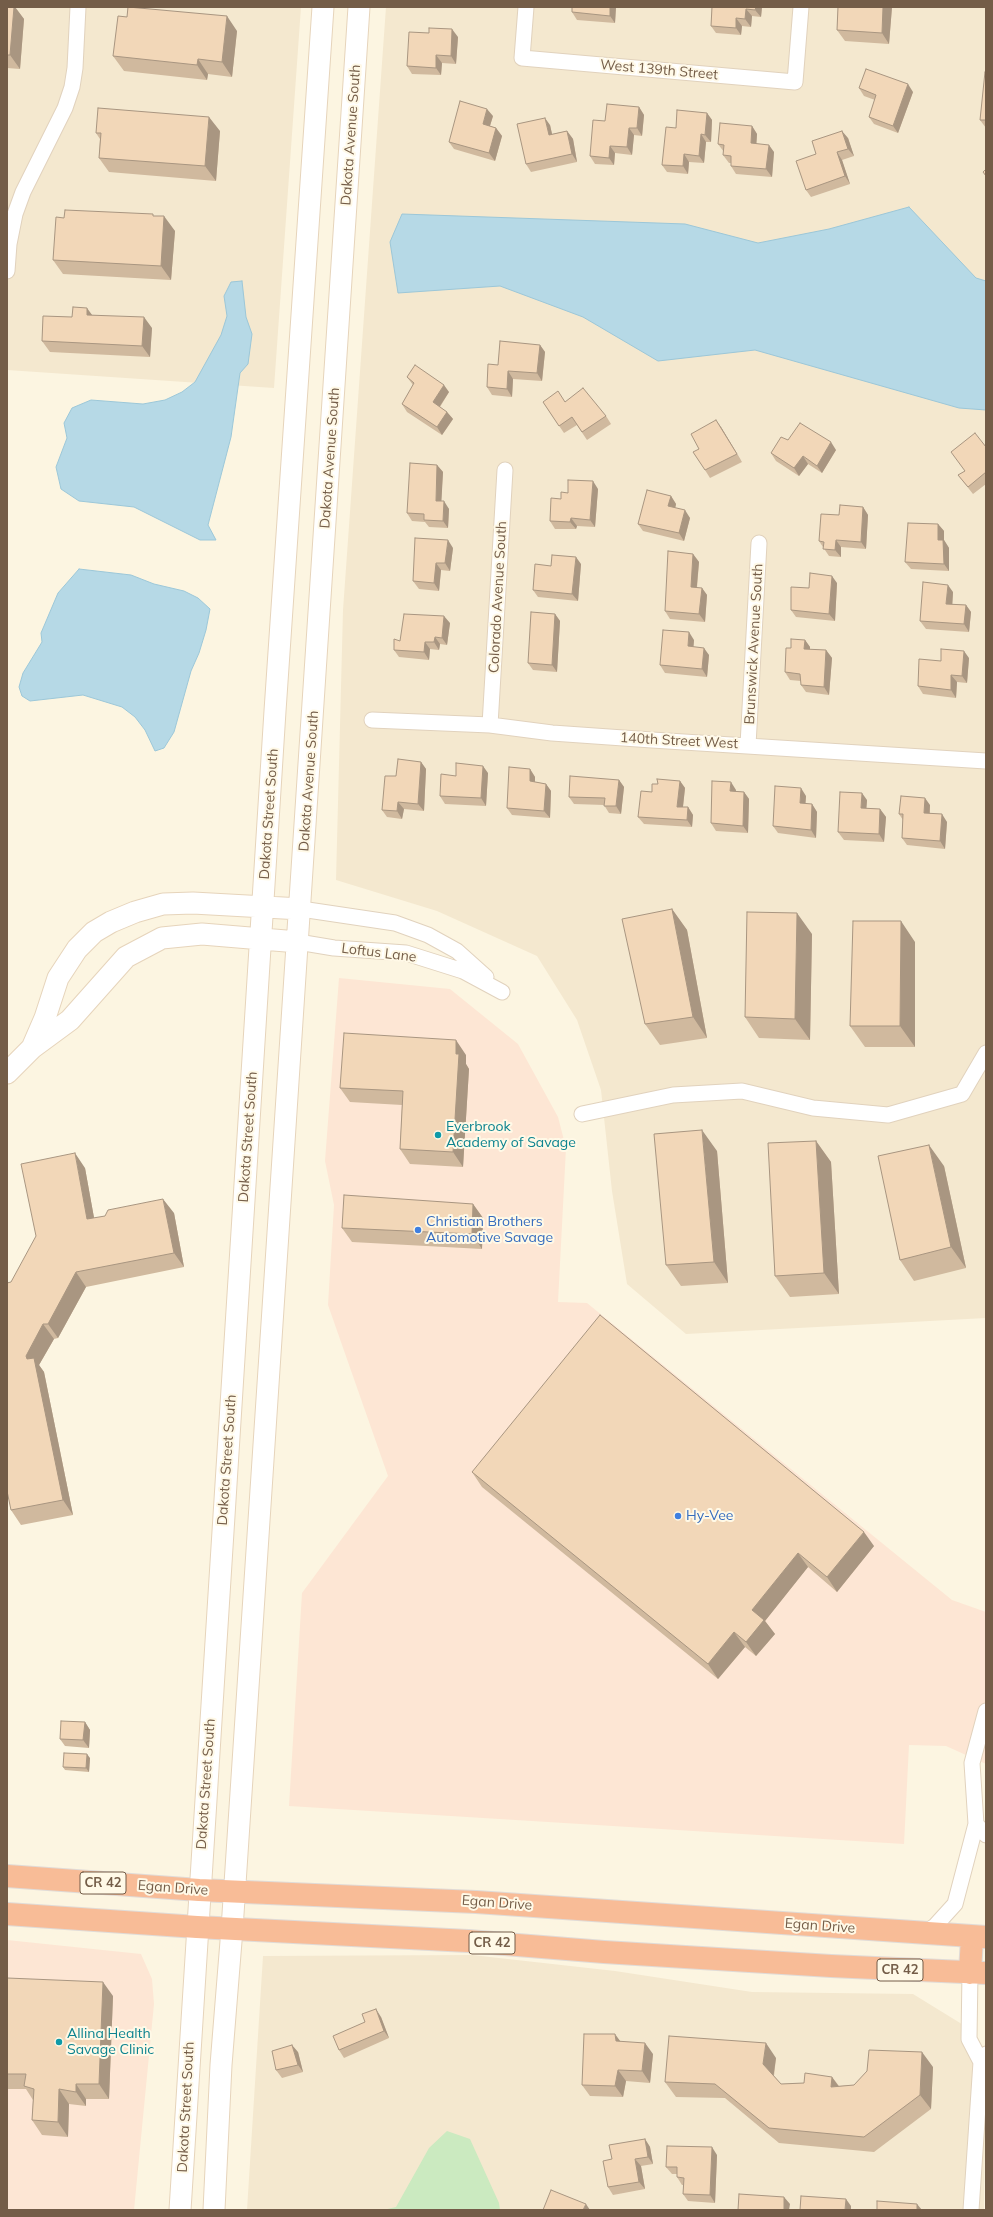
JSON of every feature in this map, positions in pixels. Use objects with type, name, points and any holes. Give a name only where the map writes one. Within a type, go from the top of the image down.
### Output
[{"type":"highway","name":"Egan Drive","points":[[7,1876],[235,1892],[356,1895],[476,1902],[979,1937]]},
{"type":"highway","name":"CR 42","points":[[7,1914],[197,1927],[468,1941],[604,1952],[851,1968],[978,1973]]},
{"type":"highway","points":[[978,1973],[979,1937]]},
{"type":"main road","name":"Dakota Street South","points":[[180,2210],[199,1890],[275,711],[323,7]]},
{"type":"main road","name":"Dakota Avenue South","points":[[301,909],[359,7]]},
{"type":"main road","points":[[32,1048],[45,1018],[58,978],[77,949],[94,932],[135,912],[162,904],[193,903],[301,909],[235,1892],[221,2065],[214,2210]]},
{"type":"main road","points":[[7,1073],[32,1048],[70,1020],[126,957],[162,938],[202,934],[298,942]]},
{"type":"street","points":[[7,271],[9,244],[14,214],[23,192],[65,108],[72,87],[75,68],[78,7]]},
{"type":"street","name":"West 139th Street","points":[[526,7],[522,58],[795,82],[801,7]]},
{"type":"street","name":"Colorado Avenue South","points":[[490,725],[505,470]]},
{"type":"street","name":"Brunswick Avenue South","points":[[748,745],[759,543]]},
{"type":"street","name":"140th Street West","points":[[372,720],[490,725],[575,734],[986,761]]},
{"type":"street","name":"Loftus Lane","points":[[301,909],[395,924],[428,935],[458,951],[488,979]]},
{"type":"street","name":"Loftus Lane","points":[[298,942],[334,948],[406,953],[463,971],[502,992]]},
{"type":"street","points":[[582,1114],[674,1095],[742,1091],[813,1108],[888,1115],[962,1094],[986,1052]]},
{"type":"street","points":[[923,1934],[935,1926],[954,1904],[976,1824],[972,1764],[986,1711]]},
{"type":"street","points":[[976,1824],[986,1835]]},
{"type":"street","points":[[971,2210],[984,2058],[974,2050],[969,2033],[978,1973]]},
{"type":"shaded area","points":[[7,7],[301,7],[274,388],[7,370]]},
{"type":"shaded area","points":[[386,7],[986,7],[986,1318],[686,1334],[627,1284],[612,1191],[601,1090],[577,1020],[537,956],[437,911],[336,880],[343,610]]},
{"type":"shaded area","points":[[339,978],[450,989],[518,1044],[558,1117],[566,1148],[558,1302],[587,1303],[952,1600],[986,1612],[986,1764],[946,1746],[909,1745],[904,1844],[289,1806],[302,1593],[388,1476],[328,1305],[334,1205],[325,1161]]},
{"type":"shaded area","points":[[7,1940],[141,1954],[152,1979],[154,2004],[134,2210],[7,2210]]},
{"type":"shaded area","points":[[472,1955],[615,1971],[752,1992],[913,1994],[965,2026],[986,2072],[984,2210],[247,2210],[263,1956]]},
{"type":"green space","points":[[447,2131],[470,2139],[499,2203],[500,2210],[383,2210],[396,2207],[429,2148]]},
{"type":"water","points":[[909,207],[976,278],[986,281],[986,410],[959,408],[755,350],[658,361],[583,317],[500,286],[398,293],[390,242],[402,214],[685,224],[758,243],[829,229]]},
{"type":"water","points":[[242,281],[246,317],[252,334],[248,364],[240,373],[231,437],[208,525],[216,540],[200,540],[134,507],[79,501],[61,489],[56,467],[67,438],[64,423],[72,408],[91,400],[143,404],[165,400],[182,392],[195,382],[221,335],[227,316],[224,296],[231,282]]},
{"type":"water","points":[[79,569],[131,575],[154,584],[184,591],[198,598],[210,609],[206,630],[199,653],[191,671],[174,732],[164,748],[155,751],[145,730],[135,717],[122,707],[83,695],[30,701],[22,696],[19,687],[23,673],[42,642],[41,633],[58,593]]},
{"type":"building","points":[[7,7],[14,7],[10,55],[7,55]]},
{"type":"building","points":[[128,7],[227,16],[222,62],[198,59],[197,65],[113,56],[118,16],[127,17]]},
{"type":"building","points":[[572,7],[610,7],[610,16],[572,12]]},
{"type":"building","points":[[712,7],[756,7],[755,10],[746,9],[745,19],[736,18],[736,28],[711,26]]},
{"type":"building","points":[[838,7],[883,7],[882,33],[837,30]]},
{"type":"building","points":[[429,28],[452,29],[451,56],[436,55],[436,68],[407,66],[409,32],[429,33]]},
{"type":"building","points":[[866,69],[908,84],[893,126],[869,117],[876,95],[859,88]]},
{"type":"building","points":[[985,72],[986,120],[980,120]]},
{"type":"building","points":[[460,101],[487,109],[483,124],[496,128],[489,153],[449,142]]},
{"type":"building","points":[[607,104],[639,107],[637,128],[629,128],[627,147],[610,146],[609,158],[590,156],[593,120],[605,121]]},
{"type":"building","points":[[98,108],[209,117],[205,166],[99,158],[101,133],[96,133]]},
{"type":"building","points":[[677,110],[707,113],[705,135],[701,134],[699,156],[684,154],[683,166],[662,165],[666,127],[676,128]]},
{"type":"building","points":[[545,118],[549,135],[567,131],[572,154],[526,164],[517,124]]},
{"type":"building","points":[[720,123],[752,126],[751,143],[769,145],[766,169],[731,166],[731,156],[723,155],[724,145],[718,144]]},
{"type":"building","points":[[842,131],[848,149],[837,152],[845,176],[806,190],[796,161],[816,154],[812,141]]},
{"type":"building","points":[[986,169],[986,176],[983,172]]},
{"type":"building","points":[[65,210],[153,214],[153,216],[164,216],[161,266],[53,260],[56,217],[64,218]]},
{"type":"building","points":[[73,307],[87,308],[87,315],[144,317],[142,346],[42,341],[43,316],[72,317]]},
{"type":"building","points":[[500,341],[540,345],[537,373],[508,371],[507,389],[487,387],[488,364],[498,365]]},
{"type":"building","points":[[415,365],[444,385],[433,402],[447,412],[437,427],[402,404],[414,383],[407,377]]},
{"type":"building","points":[[583,388],[606,416],[582,432],[572,417],[559,426],[543,402],[558,391],[565,402]]},
{"type":"building","points":[[716,420],[737,454],[705,470],[693,452],[699,449],[691,434]]},
{"type":"building","points":[[800,423],[831,442],[817,466],[803,456],[794,468],[771,453],[781,437],[788,440]]},
{"type":"building","points":[[975,433],[986,447],[986,472],[968,487],[958,475],[965,471],[951,452]]},
{"type":"building","points":[[410,463],[437,465],[436,501],[444,501],[443,521],[424,520],[424,514],[407,513]]},
{"type":"building","points":[[568,480],[593,481],[590,520],[571,518],[570,522],[550,521],[551,498],[561,499],[561,492],[568,493]]},
{"type":"building","points":[[647,490],[671,496],[668,506],[685,510],[679,533],[638,524]]},
{"type":"building","points":[[840,505],[863,507],[861,542],[836,540],[835,550],[823,549],[824,542],[819,541],[821,514],[839,515]]},
{"type":"building","points":[[908,523],[938,524],[938,540],[943,540],[944,564],[905,562]]},
{"type":"building","points":[[415,538],[448,540],[445,563],[436,563],[434,583],[413,581]]},
{"type":"building","points":[[668,551],[693,554],[691,587],[702,588],[699,614],[665,611]]},
{"type":"building","points":[[552,555],[576,557],[572,594],[533,590],[535,564],[551,566]]},
{"type":"building","points":[[810,573],[832,576],[829,614],[791,610],[791,587],[809,588]]},
{"type":"building","points":[[923,582],[948,585],[946,604],[966,605],[964,624],[920,621]]},
{"type":"building","points":[[531,612],[555,614],[552,665],[528,663]]},
{"type":"building","points":[[404,614],[444,616],[442,638],[435,637],[434,642],[425,642],[424,652],[394,650],[394,639],[400,641]]},
{"type":"building","points":[[663,630],[689,632],[688,646],[704,648],[702,669],[660,665]]},
{"type":"building","points":[[791,639],[805,640],[804,649],[826,650],[824,687],[801,685],[800,674],[785,672],[786,648],[791,648]]},
{"type":"building","points":[[941,649],[964,651],[962,676],[951,675],[951,690],[918,686],[919,659],[941,661]]},
{"type":"building","points":[[398,759],[421,762],[418,804],[398,802],[397,811],[382,810],[385,776],[396,776]]},
{"type":"building","points":[[456,763],[483,766],[481,798],[440,796],[441,774],[456,776]]},
{"type":"building","points":[[509,767],[530,769],[530,781],[546,784],[544,811],[507,808]]},
{"type":"building","points":[[570,776],[619,780],[616,806],[604,806],[605,798],[569,797]]},
{"type":"building","points":[[657,779],[680,781],[677,807],[688,807],[687,820],[638,817],[641,791],[652,792],[652,784],[658,784]]},
{"type":"building","points":[[712,781],[731,782],[730,791],[744,792],[743,826],[711,823]]},
{"type":"building","points":[[775,786],[801,788],[800,803],[812,804],[811,830],[773,826]]},
{"type":"building","points":[[840,792],[862,793],[861,808],[880,809],[879,834],[838,832]]},
{"type":"building","points":[[901,796],[925,798],[924,813],[942,814],[940,841],[902,838],[903,814],[899,814]]},
{"type":"building","points":[[672,909],[693,1017],[645,1024],[622,919]]},
{"type":"building","points":[[747,912],[797,913],[795,1019],[745,1017]]},
{"type":"building","points":[[853,921],[901,921],[900,1026],[850,1026]]},
{"type":"building","name":"Everbrook Academy of Savage","points":[[344,1033],[456,1040],[456,1054],[459,1054],[453,1152],[400,1149],[403,1091],[340,1088]]},
{"type":"building","points":[[702,1130],[714,1262],[666,1265],[654,1134]]},
{"type":"building","points":[[816,1141],[824,1273],[775,1276],[768,1143]]},
{"type":"building","points":[[929,1145],[951,1247],[900,1260],[878,1156]]},
{"type":"building","points":[[75,1153],[87,1219],[105,1216],[108,1210],[163,1199],[174,1253],[76,1272],[48,1324],[43,1324],[26,1356],[27,1359],[34,1358],[63,1500],[11,1510],[7,1491],[7,1283],[11,1282],[36,1236],[21,1164]]},
{"type":"building","points":[[344,1195],[473,1204],[472,1234],[342,1228]]},
{"type":"building","name":"Hy-Vee","points":[[600,1315],[864,1532],[827,1577],[798,1553],[752,1610],[764,1620],[746,1642],[734,1632],[708,1664],[472,1472]]},
{"type":"building","points":[[61,1721],[85,1722],[83,1740],[60,1739]]},
{"type":"building","points":[[64,1753],[87,1754],[86,1768],[63,1767]]},
{"type":"building","name":"Allina Health Savage Clinic","points":[[7,1978],[103,1982],[99,2084],[76,2084],[76,2092],[59,2089],[58,2122],[32,2120],[34,2089],[24,2086],[26,2074],[7,2074]]},
{"type":"building","points":[[376,2009],[384,2031],[339,2050],[333,2036],[365,2022],[362,2014]]},
{"type":"building","points":[[584,2034],[615,2034],[616,2041],[645,2043],[642,2071],[618,2070],[615,2086],[582,2085]]},
{"type":"building","points":[[669,2036],[766,2043],[763,2064],[781,2084],[804,2083],[805,2073],[832,2077],[831,2087],[854,2085],[867,2071],[869,2050],[922,2052],[920,2095],[864,2137],[769,2128],[715,2084],[665,2082]]},
{"type":"building","points":[[292,2045],[298,2065],[276,2070],[272,2051]]},
{"type":"building","points":[[645,2139],[648,2157],[635,2159],[639,2182],[608,2187],[603,2161],[612,2159],[609,2145]]},
{"type":"building","points":[[667,2146],[712,2147],[710,2195],[683,2194],[684,2178],[677,2177],[677,2167],[666,2167]]},
{"type":"building","points":[[551,2190],[586,2204],[583,2210],[543,2210]]},
{"type":"building","points":[[739,2194],[784,2197],[784,2210],[738,2210]]},
{"type":"building","points":[[801,2196],[846,2199],[845,2210],[800,2210]]},
{"type":"building","points":[[877,2201],[917,2204],[917,2210],[877,2210]]},
{"type":"place","name":"Everbrook Academy of Savage","points":[[438,1135]]},
{"type":"place","name":"Christian Brothers Automotive Savage","points":[[418,1230]]},
{"type":"place","name":"Hy-Vee","points":[[678,1516]]},
{"type":"place","name":"Allina Health Savage Clinic","points":[[59,2042]]}]
